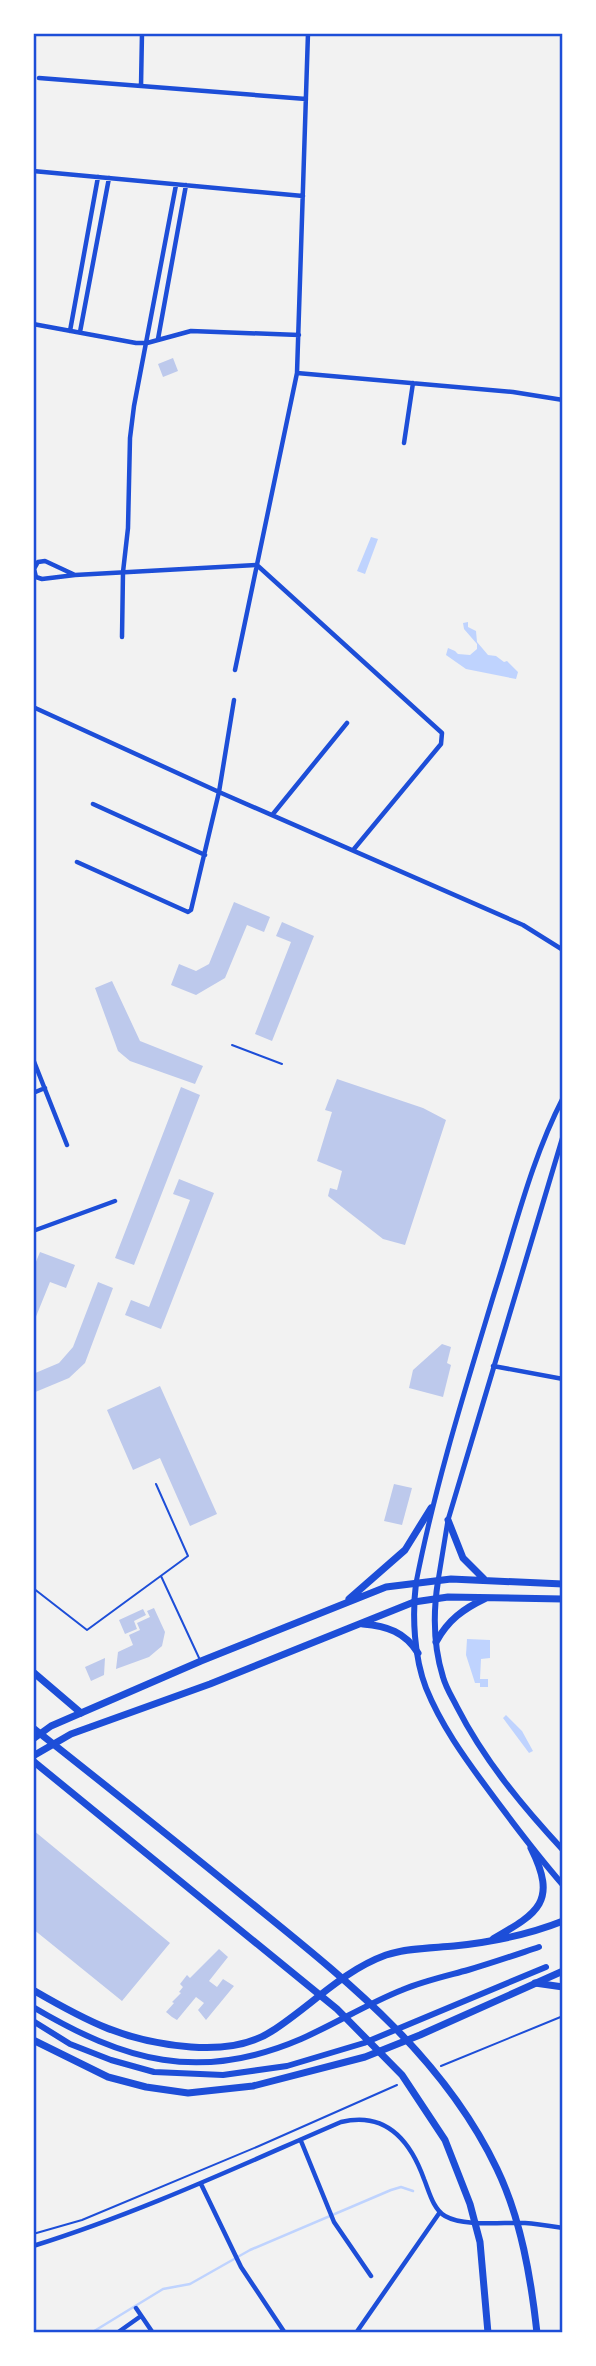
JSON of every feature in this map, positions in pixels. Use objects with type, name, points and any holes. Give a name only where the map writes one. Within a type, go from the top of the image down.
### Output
[{"type":"highway","points":[[343,1604],[405,1550],[431,1508]]},
{"type":"highway","points":[[448,1520],[463,1558],[484,1580]]},
{"type":"highway","points":[[33,1739],[51,1726],[201,1661],[386,1587],[438,1581],[484,1580],[563,1584]]},
{"type":"highway","points":[[436,1642],[455,1615],[489,1596]]},
{"type":"highway","points":[[33,1756],[71,1734],[210,1684],[414,1602],[435,1598],[489,1596],[563,1599]]},
{"type":"highway","points":[[360,1624],[399,1632],[412,1643],[418,1653]]},
{"type":"highway","points":[[33,1672],[81,1713]]},
{"type":"highway","points":[[33,1728],[337,1972],[401,2033],[437,2073],[488,2150],[506,2189],[529,2275],[537,2333]]},
{"type":"highway","points":[[33,1762],[337,2008],[402,2075],[445,2140],[470,2204],[480,2242],[488,2333]]},
{"type":"highway","points":[[489,1941],[526,1921],[538,1908],[543,1895],[543,1879],[540,1865],[531,1848]]},
{"type":"highway","points":[[33,1990],[83,2018],[126,2036],[161,2045],[215,2049],[247,2043],[270,2033],[332,1985],[370,1961],[395,1952],[523,1935],[563,1922]]},
{"type":"highway","points":[[33,2040],[108,2077],[146,2087],[188,2093],[253,2086],[365,2057],[563,1971]]},
{"type":"highway","points":[[535,1983],[563,1987]]},
{"type":"main road","points":[[563,1098],[533,1168],[431,1508],[414,1602],[418,1653],[425,1685],[445,1726],[456,1746],[531,1848],[563,1885]]},
{"type":"main road","points":[[563,1136],[448,1520],[435,1598],[436,1642],[444,1681],[467,1727],[527,1811],[563,1850]]},
{"type":"main road","points":[[33,2007],[77,2033],[116,2049],[158,2060],[219,2062],[251,2057],[276,2049],[302,2039],[400,1990],[539,1947]]},
{"type":"main road","points":[[33,2021],[70,2044],[111,2060],[155,2072],[223,2075],[287,2066],[364,2043],[546,1967]]},
{"type":"street","points":[[141,86],[142,33]]},
{"type":"street","points":[[235,670],[298,373],[308,33]]},
{"type":"street","points":[[39,78],[306,99]]},
{"type":"street","points":[[33,171],[303,196]]},
{"type":"street","points":[[70,331],[98,177]]},
{"type":"street","points":[[80,332],[109,178]]},
{"type":"street","points":[[122,637],[130,438],[139,374],[176,185]]},
{"type":"street","points":[[158,340],[186,185]]},
{"type":"street","points":[[33,324],[147,343],[191,331],[299,335]]},
{"type":"street","points":[[298,373],[513,392],[563,400]]},
{"type":"street","points":[[404,443],[413,383]]},
{"type":"street","points":[[75,575],[45,561],[38,562],[34,569],[36,577],[42,579],[257,565],[442,733],[441,744],[354,849]]},
{"type":"street","points":[[77,862],[188,912],[191,911],[219,792],[234,700]]},
{"type":"street","points":[[33,707],[523,925],[563,950]]},
{"type":"street","points":[[273,814],[347,723]]},
{"type":"street","points":[[93,804],[205,855]]},
{"type":"street","points":[[33,1059],[67,1145]]},
{"type":"street","points":[[33,1093],[45,1088]]},
{"type":"street","points":[[33,1231],[115,1201]]},
{"type":"street","points":[[493,1366],[563,1379]]},
{"type":"street","points":[[33,2246],[125,2215],[353,2119],[365,2119],[388,2127],[407,2143],[440,2212],[461,2221],[563,2228]]},
{"type":"street","points":[[300,2140],[334,2222],[371,2276]]},
{"type":"street","points":[[201,2184],[241,2267],[285,2333]]},
{"type":"street","points":[[356,2333],[440,2212]]},
{"type":"street","points":[[136,2308],[153,2333]]},
{"type":"street","points":[[117,2333],[141,2316]]},
{"type":"lane","points":[[232,1045],[282,1064]]},
{"type":"lane","points":[[33,1588],[87,1630],[188,1556],[156,1484]]},
{"type":"lane","points":[[161,1576],[201,1661]]},
{"type":"path","points":[[438,2067],[563,2015]]},
{"type":"path","points":[[33,2234],[82,2220],[403,2082]]},
{"type":"water","points":[[371,537],[378,539],[365,574],[357,571]]},
{"type":"water","points":[[468,622],[468,627],[476,631],[477,642],[488,655],[507,661],[518,672],[516,679],[466,669],[446,655],[448,648],[458,654],[470,655],[477,649],[477,644],[464,629],[463,623]]},
{"type":"water","points":[[467,1639],[490,1640],[490,1658],[481,1659],[480,1679],[488,1679],[488,1687],[480,1687],[480,1683],[475,1683],[466,1655]]},
{"type":"water","points":[[506,1715],[522,1731],[533,1751],[529,1753],[503,1718]]},
{"type":"building","points":[[173,358],[178,371],[163,377],[158,364]]},
{"type":"building","points":[[234,902],[270,917],[264,932],[247,925],[225,978],[196,995],[171,985],[179,964],[196,971],[209,964]]},
{"type":"building","points":[[282,922],[314,936],[272,1041],[255,1034],[291,942],[276,936]]},
{"type":"building","points":[[112,981],[140,1041],[203,1066],[195,1084],[130,1061],[118,1051],[95,988]]},
{"type":"building","points":[[337,1079],[423,1108],[446,1120],[405,1245],[383,1239],[328,1196],[330,1188],[337,1190],[342,1171],[317,1161],[332,1112],[325,1110]]},
{"type":"building","points":[[181,1087],[200,1095],[134,1265],[115,1258]]},
{"type":"building","points":[[179,1179],[214,1193],[161,1329],[125,1315],[131,1300],[149,1307],[190,1200],[173,1194]]},
{"type":"building","points":[[40,1252],[75,1265],[66,1288],[50,1282],[33,1324],[33,1269]]},
{"type":"building","points":[[98,1282],[113,1288],[85,1363],[69,1378],[33,1393],[33,1374],[59,1363],[73,1347]]},
{"type":"building","points":[[442,1344],[451,1347],[447,1363],[451,1365],[443,1397],[409,1388],[413,1370]]},
{"type":"building","points":[[160,1386],[217,1514],[190,1526],[160,1458],[133,1470],[107,1410]]},
{"type":"building","points":[[394,1484],[412,1488],[402,1525],[384,1521]]},
{"type":"building","points":[[154,1608],[165,1632],[162,1646],[149,1657],[116,1669],[118,1652],[133,1645],[129,1635],[140,1630],[137,1623],[150,1617],[147,1611]]},
{"type":"building","points":[[143,1609],[146,1615],[134,1621],[137,1629],[125,1634],[119,1620]]},
{"type":"building","points":[[105,1658],[104,1675],[91,1681],[85,1667]]},
{"type":"building","points":[[33,1830],[170,1943],[122,2001],[33,1929]]},
{"type":"building","points":[[219,1949],[228,1957],[209,1981],[217,1987],[223,1979],[234,1986],[206,2020],[198,2010],[204,2003],[196,1997],[177,2020],[172,2017],[166,2012],[181,1993],[179,1992],[183,1987],[180,1984],[187,1975],[190,1978]]},
{"type":"waterway","points":[[91,2333],[163,2289],[190,2284],[250,2250],[391,2190],[401,2187],[413,2191]]}]
